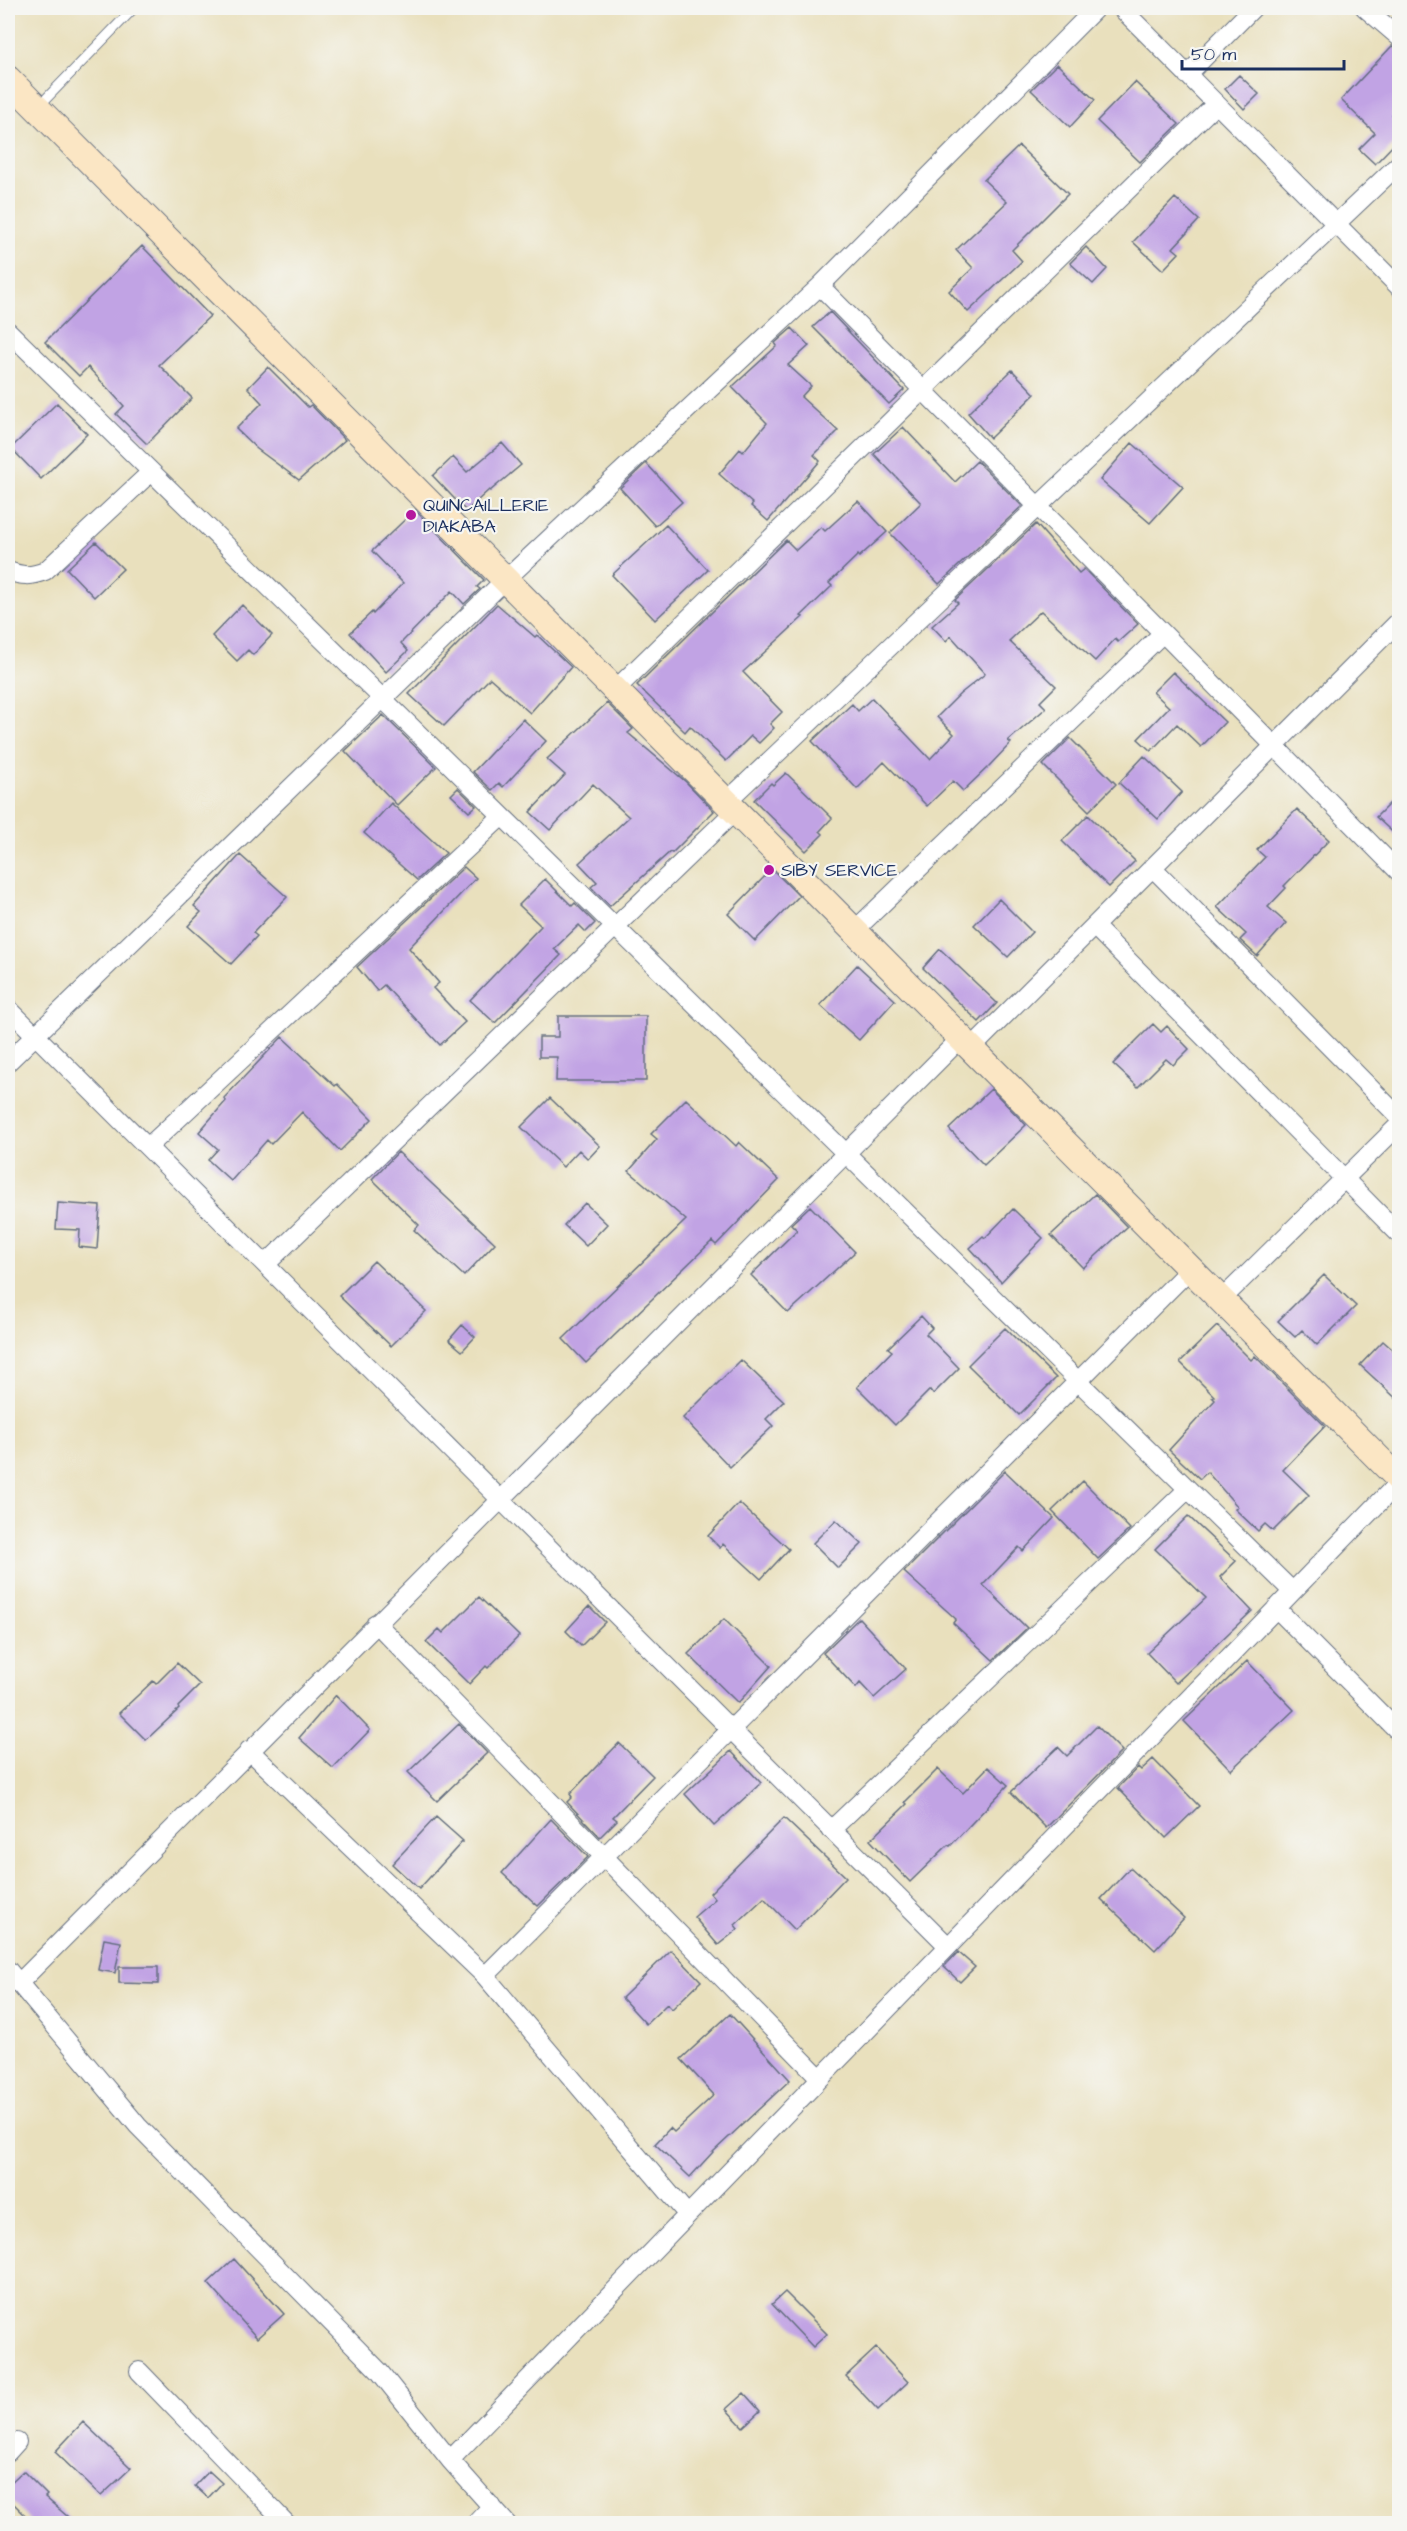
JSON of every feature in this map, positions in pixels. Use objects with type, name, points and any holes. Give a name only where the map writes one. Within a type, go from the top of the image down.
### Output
[{"type":"street","points":[[8,1062],[505,580],[820,286],[1096,8]]},
{"type":"street","points":[[1120,8],[1400,288]]},
{"type":"street","points":[[1187,75],[1253,8]]},
{"type":"street","points":[[1365,8],[1400,38]]},
{"type":"street","points":[[8,79],[1400,1480],[450,2460]]},
{"type":"street","points":[[615,690],[1216,104]]},
{"type":"street","points":[[266,1264],[614,927],[730,806],[1037,506],[1400,163]]},
{"type":"street","points":[[820,286],[1400,873]]},
{"type":"street","points":[[8,331],[1292,1592]]},
{"type":"street","points":[[8,571],[22,576],[33,576],[45,571],[151,472]]},
{"type":"street","points":[[507,2523],[450,2460],[380,2371],[138,2126],[14,1976],[249,1750],[845,1153],[1094,926],[1400,620]]},
{"type":"street","points":[[854,931],[1163,633]]},
{"type":"street","points":[[148,1146],[502,816]]},
{"type":"street","points":[[1152,867],[1400,1118]]},
{"type":"street","points":[[1094,926],[1400,1235]]},
{"type":"street","points":[[8,1008],[948,1946]]},
{"type":"street","points":[[1221,1300],[1400,1124]]},
{"type":"street","points":[[485,1976],[1190,1269]]},
{"type":"street","points":[[831,1830],[1188,1489]]},
{"type":"street","points":[[1276,1608],[1400,1733]]},
{"type":"street","points":[[376,1623],[820,2078]]},
{"type":"street","points":[[249,1750],[485,1976],[687,2214]]},
{"type":"street","points":[[139,2371],[287,2523]]},
{"type":"street","points":[[475,2523],[492,2506]]},
{"type":"lane","points":[[37,108],[134,8]]},
{"type":"building","points":[[1392,46],[1400,49],[1400,108],[1392,115],[1400,122],[1400,138],[1375,164],[1359,149],[1375,133],[1341,100]]},
{"type":"building","points":[[1057,64],[1095,100],[1070,127],[1031,90]]},
{"type":"building","points":[[1239,75],[1259,94],[1244,109],[1225,89]]},
{"type":"building","points":[[1135,82],[1179,124],[1140,162],[1097,121]]},
{"type":"building","points":[[1019,146],[1068,194],[1012,250],[1022,261],[968,312],[949,291],[973,268],[956,250],[1007,202],[984,180]]},
{"type":"building","points":[[1175,198],[1199,220],[1173,248],[1179,253],[1163,270],[1133,242]]},
{"type":"building","points":[[142,246],[210,316],[159,365],[192,398],[147,444],[116,414],[124,406],[88,367],[79,376],[45,342]]},
{"type":"building","points":[[1086,247],[1107,269],[1093,284],[1070,263]]},
{"type":"building","points":[[830,312],[904,390],[889,404],[813,327]]},
{"type":"building","points":[[792,328],[809,346],[788,365],[811,386],[801,397],[838,431],[814,455],[820,461],[768,521],[751,506],[753,504],[719,474],[740,449],[743,452],[767,423],[732,387],[777,346],[775,343]]},
{"type":"building","points":[[268,367],[308,407],[311,405],[345,440],[299,480],[257,449],[236,429],[262,403],[248,388]]},
{"type":"building","points":[[1012,370],[1035,394],[990,438],[968,413]]},
{"type":"building","points":[[57,403],[87,434],[41,479],[11,448]]},
{"type":"building","points":[[903,427],[955,482],[977,461],[1022,506],[939,584],[890,533],[921,503],[874,454]]},
{"type":"building","points":[[502,443],[521,465],[466,511],[433,476],[453,457],[467,472]]},
{"type":"building","points":[[1132,443],[1183,487],[1150,523],[1100,480]]},
{"type":"building","points":[[646,463],[682,502],[655,526],[620,488]]},
{"type":"building","points":[[858,501],[887,532],[859,557],[858,555],[829,583],[832,586],[801,616],[803,617],[743,672],[782,712],[770,724],[774,728],[759,743],[751,736],[726,761],[690,726],[685,732],[637,685],[786,540],[796,550],[821,527],[825,531]]},
{"type":"building","points":[[415,510],[484,580],[477,587],[480,589],[464,604],[452,591],[401,643],[408,651],[386,672],[350,633],[372,612],[373,614],[403,583],[372,551]]},
{"type":"building","points":[[1036,524],[1079,573],[1084,569],[1138,624],[1118,642],[1115,639],[1095,661],[1041,611],[1009,641],[1056,686],[1040,702],[1046,708],[1008,741],[1011,743],[988,767],[963,791],[953,781],[927,806],[884,762],[857,789],[812,741],[852,704],[858,711],[872,698],[930,759],[954,734],[937,717],[985,674],[951,636],[946,641],[932,626],[958,603],[955,600]]},
{"type":"building","points":[[666,525],[708,570],[655,620],[612,575]]},
{"type":"building","points":[[96,542],[123,569],[94,597],[67,569]]},
{"type":"building","points":[[497,604],[535,637],[537,635],[571,667],[530,713],[490,678],[444,726],[409,694]]},
{"type":"building","points":[[242,605],[272,635],[253,655],[248,650],[237,661],[212,636]]},
{"type":"building","points":[[1173,672],[1225,722],[1201,747],[1177,724],[1151,751],[1138,739],[1169,707],[1153,692]]},
{"type":"building","points":[[607,703],[633,729],[628,733],[686,782],[714,811],[672,853],[670,852],[610,906],[591,887],[597,882],[579,863],[629,817],[593,784],[550,830],[530,812],[565,775],[547,759]]},
{"type":"building","points":[[383,715],[436,767],[397,805],[345,751]]},
{"type":"building","points":[[523,719],[546,741],[503,787],[499,783],[492,790],[473,772]]},
{"type":"building","points":[[1070,738],[1116,784],[1089,811],[1043,765]]},
{"type":"building","points":[[1144,756],[1182,792],[1158,819],[1119,783]]},
{"type":"building","points":[[786,773],[832,818],[820,831],[823,834],[806,851],[754,800],[771,783],[773,785]]},
{"type":"building","points":[[458,788],[476,806],[469,812],[451,795]]},
{"type":"building","points":[[1400,793],[1400,839],[1376,817]]},
{"type":"building","points":[[391,803],[446,853],[417,880],[364,833]]},
{"type":"building","points":[[1297,809],[1329,840],[1284,886],[1286,888],[1268,907],[1286,923],[1257,956],[1240,940],[1246,934],[1217,907],[1265,857],[1257,850]]},
{"type":"building","points":[[1088,815],[1135,861],[1109,887],[1062,841]]},
{"type":"building","points":[[240,855],[287,897],[253,933],[257,936],[231,964],[188,926],[201,912],[194,906]]},
{"type":"building","points":[[464,867],[476,878],[409,948],[439,983],[433,988],[465,1022],[440,1045],[384,985],[377,991],[357,967]]},
{"type":"building","points":[[772,869],[799,896],[755,941],[728,914]]},
{"type":"building","points":[[545,879],[572,906],[575,903],[595,923],[586,932],[579,925],[554,949],[561,955],[495,1023],[470,1000],[541,926],[519,905]]},
{"type":"building","points":[[999,899],[1032,932],[1008,957],[974,925]]},
{"type":"building","points":[[940,949],[997,1003],[979,1022],[923,968]]},
{"type":"building","points":[[857,965],[895,1000],[859,1040],[820,1005]]},
{"type":"building","points":[[558,1016],[646,1016],[646,1081],[556,1081],[557,1057],[539,1057],[539,1037],[558,1037]]},
{"type":"building","points":[[1153,1024],[1161,1032],[1167,1026],[1189,1049],[1173,1065],[1166,1059],[1138,1087],[1113,1064]]},
{"type":"building","points":[[282,1037],[335,1086],[337,1084],[372,1119],[340,1151],[302,1112],[271,1144],[267,1140],[231,1181],[208,1160],[218,1149],[199,1132],[226,1101],[224,1098]]},
{"type":"building","points":[[991,1089],[1026,1125],[984,1165],[949,1129]]},
{"type":"building","points":[[550,1098],[600,1146],[588,1159],[579,1150],[563,1167],[521,1127]]},
{"type":"building","points":[[686,1099],[736,1146],[739,1142],[779,1180],[716,1245],[712,1241],[586,1363],[563,1339],[686,1220],[629,1171],[657,1139],[651,1134]]},
{"type":"building","points":[[398,1152],[495,1243],[464,1276],[414,1230],[419,1225],[372,1179]]},
{"type":"building","points":[[1095,1194],[1127,1227],[1083,1268],[1051,1235]]},
{"type":"building","points":[[58,1203],[100,1206],[97,1249],[79,1247],[80,1230],[56,1229]]},
{"type":"building","points":[[585,1203],[607,1224],[586,1246],[564,1225]]},
{"type":"building","points":[[810,1206],[855,1252],[788,1313],[751,1275],[797,1230],[791,1224]]},
{"type":"building","points":[[1013,1209],[1043,1238],[1001,1282],[970,1248],[983,1236],[985,1238]]},
{"type":"building","points":[[374,1261],[426,1311],[391,1346],[339,1296]]},
{"type":"building","points":[[1324,1275],[1356,1306],[1317,1345],[1302,1330],[1295,1337],[1278,1321]]},
{"type":"building","points":[[921,1316],[932,1328],[926,1334],[959,1368],[933,1394],[930,1390],[895,1425],[857,1387],[892,1351],[888,1348]]},
{"type":"building","points":[[462,1325],[475,1337],[462,1351],[449,1340]]},
{"type":"building","points":[[1217,1326],[1251,1360],[1255,1356],[1325,1426],[1283,1470],[1309,1495],[1273,1531],[1265,1524],[1258,1531],[1235,1509],[1238,1507],[1207,1472],[1200,1479],[1169,1450],[1215,1400],[1212,1397],[1214,1396],[1180,1362]]},
{"type":"building","points":[[1005,1328],[1056,1378],[1019,1415],[968,1365]]},
{"type":"building","points":[[1383,1341],[1400,1356],[1400,1402],[1360,1365]]},
{"type":"building","points":[[741,1360],[784,1401],[766,1419],[773,1426],[730,1467],[683,1418]]},
{"type":"building","points":[[1005,1471],[1054,1518],[1023,1551],[1019,1547],[983,1585],[1027,1628],[993,1660],[953,1623],[956,1619],[904,1572]]},
{"type":"building","points":[[1083,1481],[1130,1529],[1098,1559],[1052,1511]]},
{"type":"building","points":[[739,1503],[789,1549],[761,1579],[723,1544],[720,1548],[708,1536]]},
{"type":"building","points":[[1188,1516],[1236,1561],[1220,1577],[1252,1611],[1176,1683],[1147,1653],[1206,1598],[1155,1549]]},
{"type":"building","points":[[836,1520],[862,1544],[838,1568],[813,1543]]},
{"type":"building","points":[[479,1597],[519,1636],[469,1684],[426,1642],[439,1629],[443,1633]]},
{"type":"building","points":[[589,1606],[605,1622],[581,1646],[566,1631]]},
{"type":"building","points":[[859,1618],[906,1669],[874,1698],[860,1683],[856,1688],[823,1653]]},
{"type":"building","points":[[724,1619],[771,1666],[738,1703],[688,1654]]},
{"type":"building","points":[[1247,1661],[1294,1710],[1231,1770],[1184,1721]]},
{"type":"building","points":[[177,1663],[200,1685],[178,1707],[179,1709],[146,1740],[119,1713],[153,1681],[156,1684]]},
{"type":"building","points":[[336,1695],[370,1730],[333,1768],[299,1738]]},
{"type":"building","points":[[459,1724],[487,1753],[437,1801],[408,1772]]},
{"type":"building","points":[[1097,1726],[1122,1751],[1046,1828],[1011,1792],[1058,1747],[1067,1756]]},
{"type":"building","points":[[619,1743],[653,1776],[613,1817],[617,1820],[600,1837],[567,1802],[572,1797],[570,1794]]},
{"type":"building","points":[[731,1751],[761,1783],[714,1826],[685,1794]]},
{"type":"building","points":[[1153,1759],[1199,1806],[1166,1838],[1118,1788],[1138,1767],[1141,1770]]},
{"type":"building","points":[[988,1767],[1008,1785],[950,1846],[948,1845],[910,1882],[870,1840],[907,1804],[905,1802],[938,1769],[963,1793]]},
{"type":"building","points":[[436,1817],[463,1841],[419,1889],[392,1864]]},
{"type":"building","points":[[784,1818],[846,1877],[795,1930],[764,1898],[735,1925],[738,1929],[718,1945],[694,1917],[715,1899],[710,1893]]},
{"type":"building","points":[[551,1819],[588,1857],[538,1906],[502,1873]]},
{"type":"building","points":[[1130,1868],[1184,1918],[1155,1950],[1101,1899]]},
{"type":"building","points":[[104,1939],[121,1942],[115,1973],[98,1970]]},
{"type":"building","points":[[671,1950],[701,1981],[672,2009],[667,2004],[646,2024],[622,1998]]},
{"type":"building","points":[[958,1952],[975,1967],[960,1982],[944,1967]]},
{"type":"building","points":[[119,1967],[158,1967],[158,1984],[119,1983]]},
{"type":"building","points":[[730,2014],[790,2080],[713,2152],[690,2177],[655,2144],[670,2128],[674,2132],[714,2095],[681,2059]]},
{"type":"building","points":[[234,2259],[284,2314],[257,2338],[208,2283]]},
{"type":"building","points":[[785,2292],[827,2334],[813,2347],[772,2304]]},
{"type":"building","points":[[876,2348],[908,2382],[878,2410],[846,2376]]},
{"type":"building","points":[[744,2393],[760,2411],[743,2427],[726,2409]]},
{"type":"building","points":[[83,2422],[131,2468],[101,2496],[55,2452]]},
{"type":"building","points":[[23,2471],[47,2495],[45,2497],[75,2523],[33,2523],[8,2498],[8,2485]]},
{"type":"building","points":[[209,2471],[222,2483],[208,2498],[195,2486]]},
{"type":"place","name":"QUINCAILLERIE DIAKABA","points":[[411,515]]},
{"type":"place","name":"SIBY SERVICE","points":[[769,870]]}]
